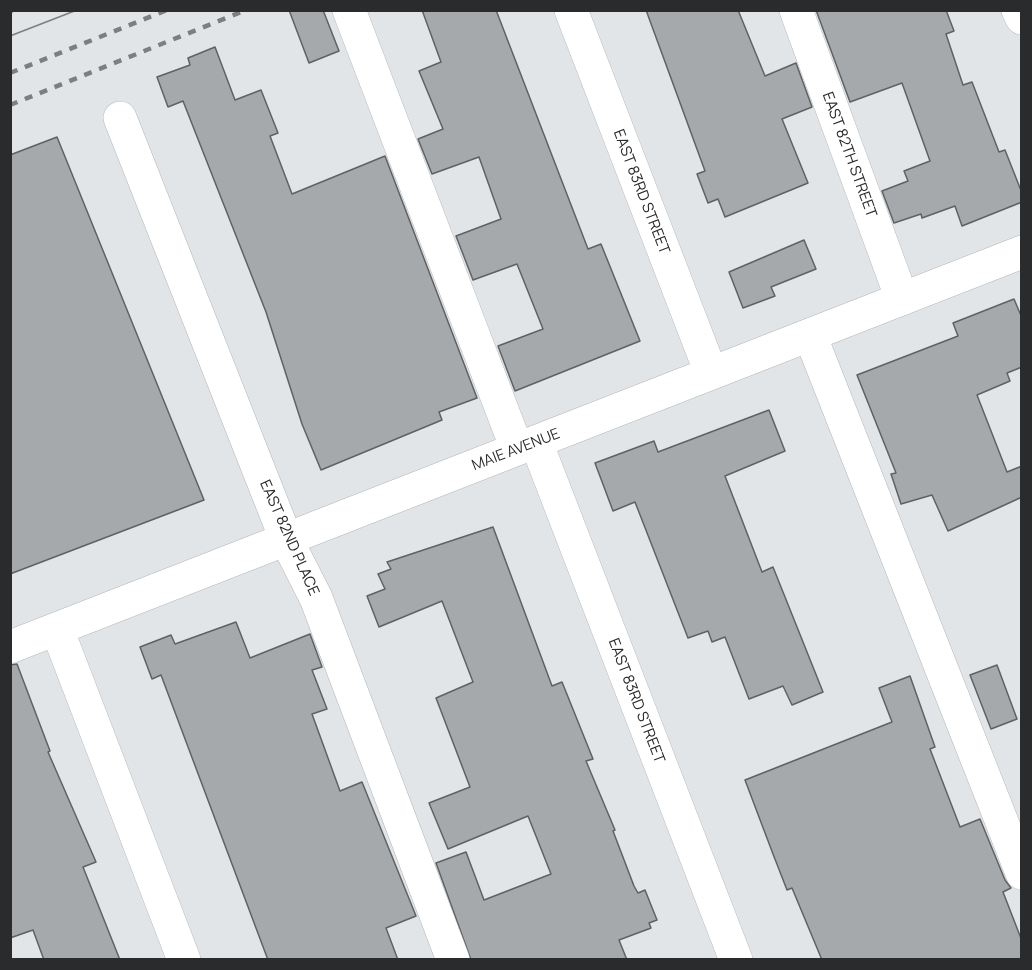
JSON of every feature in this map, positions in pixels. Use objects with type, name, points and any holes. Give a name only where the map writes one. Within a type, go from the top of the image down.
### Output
[{"type":"street","name":"EAST 83RD STREET","points":[[349,10],[736,960]]},
{"type":"street","name":"EAST 83RD STREET","points":[[571,10],[711,373]]},
{"type":"street","name":"EAST 82TH STREET","points":[[796,10],[902,299]]},
{"type":"street","points":[[1018,10],[1022,18]]},
{"type":"street","name":"EAST 82ND PLACE","points":[[120,118],[286,539],[316,598],[453,960]]},
{"type":"street","name":"MAIE AVENUE","points":[[10,647],[1022,252]]},
{"type":"street","points":[[810,335],[1022,873]]},
{"type":"street","points":[[57,629],[184,960]]},
{"type":"building","points":[[289,10],[323,10],[339,51],[309,63]]},
{"type":"building","points":[[422,10],[496,10],[588,249],[601,244],[640,341],[515,391],[498,346],[543,329],[517,264],[473,280],[456,236],[501,219],[479,157],[432,174],[418,139],[443,129],[419,71],[441,62]]},
{"type":"building","points":[[646,10],[738,10],[765,76],[796,63],[812,107],[782,119],[808,183],[725,217],[718,199],[708,203],[697,174],[705,171]]},
{"type":"building","points":[[816,10],[946,10],[954,31],[946,34],[963,85],[972,82],[999,152],[1005,150],[1022,193],[1022,202],[962,226],[955,206],[922,218],[921,214],[894,223],[882,191],[908,181],[904,171],[930,161],[902,83],[850,102]]},
{"type":"building","points":[[215,47],[235,100],[261,90],[278,133],[270,136],[292,194],[385,156],[477,398],[439,412],[442,420],[321,470],[302,424],[266,312],[183,101],[168,107],[157,77],[190,65],[188,58]]},
{"type":"building","points":[[57,137],[204,500],[10,574],[10,155]]},
{"type":"building","points":[[804,240],[816,269],[771,287],[775,296],[743,308],[729,272]]},
{"type":"building","points":[[1014,299],[1022,318],[1022,367],[1007,373],[1010,381],[977,395],[1007,472],[1022,466],[1022,497],[948,531],[932,495],[901,504],[891,474],[896,473],[857,375],[958,336],[953,323]]},
{"type":"building","points":[[769,410],[785,451],[725,476],[762,572],[773,567],[823,692],[792,705],[783,686],[749,699],[725,637],[712,642],[708,631],[688,638],[635,502],[613,511],[595,463],[654,441],[658,452]]},
{"type":"building","points":[[493,527],[552,686],[562,682],[593,759],[586,761],[615,830],[613,831],[634,886],[638,893],[645,890],[657,920],[649,923],[651,928],[619,940],[627,960],[471,960],[436,863],[466,852],[484,900],[551,874],[528,816],[448,849],[429,803],[470,787],[436,698],[473,682],[442,601],[379,627],[367,596],[385,589],[378,574],[391,569],[387,562]]},
{"type":"building","points":[[236,622],[250,658],[310,634],[322,667],[312,670],[327,709],[312,714],[340,791],[362,782],[416,916],[386,928],[398,960],[268,960],[161,675],[152,679],[140,647],[171,635],[175,644]]},
{"type":"building","points":[[17,664],[50,751],[48,752],[96,862],[83,867],[120,960],[44,960],[33,930],[10,938],[10,665]]},
{"type":"building","points":[[997,665],[1017,719],[991,729],[970,675]]},
{"type":"building","points":[[910,676],[935,747],[930,749],[960,827],[980,819],[1005,880],[1011,888],[1003,892],[1022,941],[1022,960],[822,960],[792,888],[787,890],[745,780],[892,722],[879,688]]},
{"type":"tram line","points":[[10,13],[16,10]]},
{"type":"tram line","points":[[10,36],[77,10]]},
{"type":"railway","points":[[10,73],[167,10]]},
{"type":"railway","points":[[10,105],[246,10]]}]
